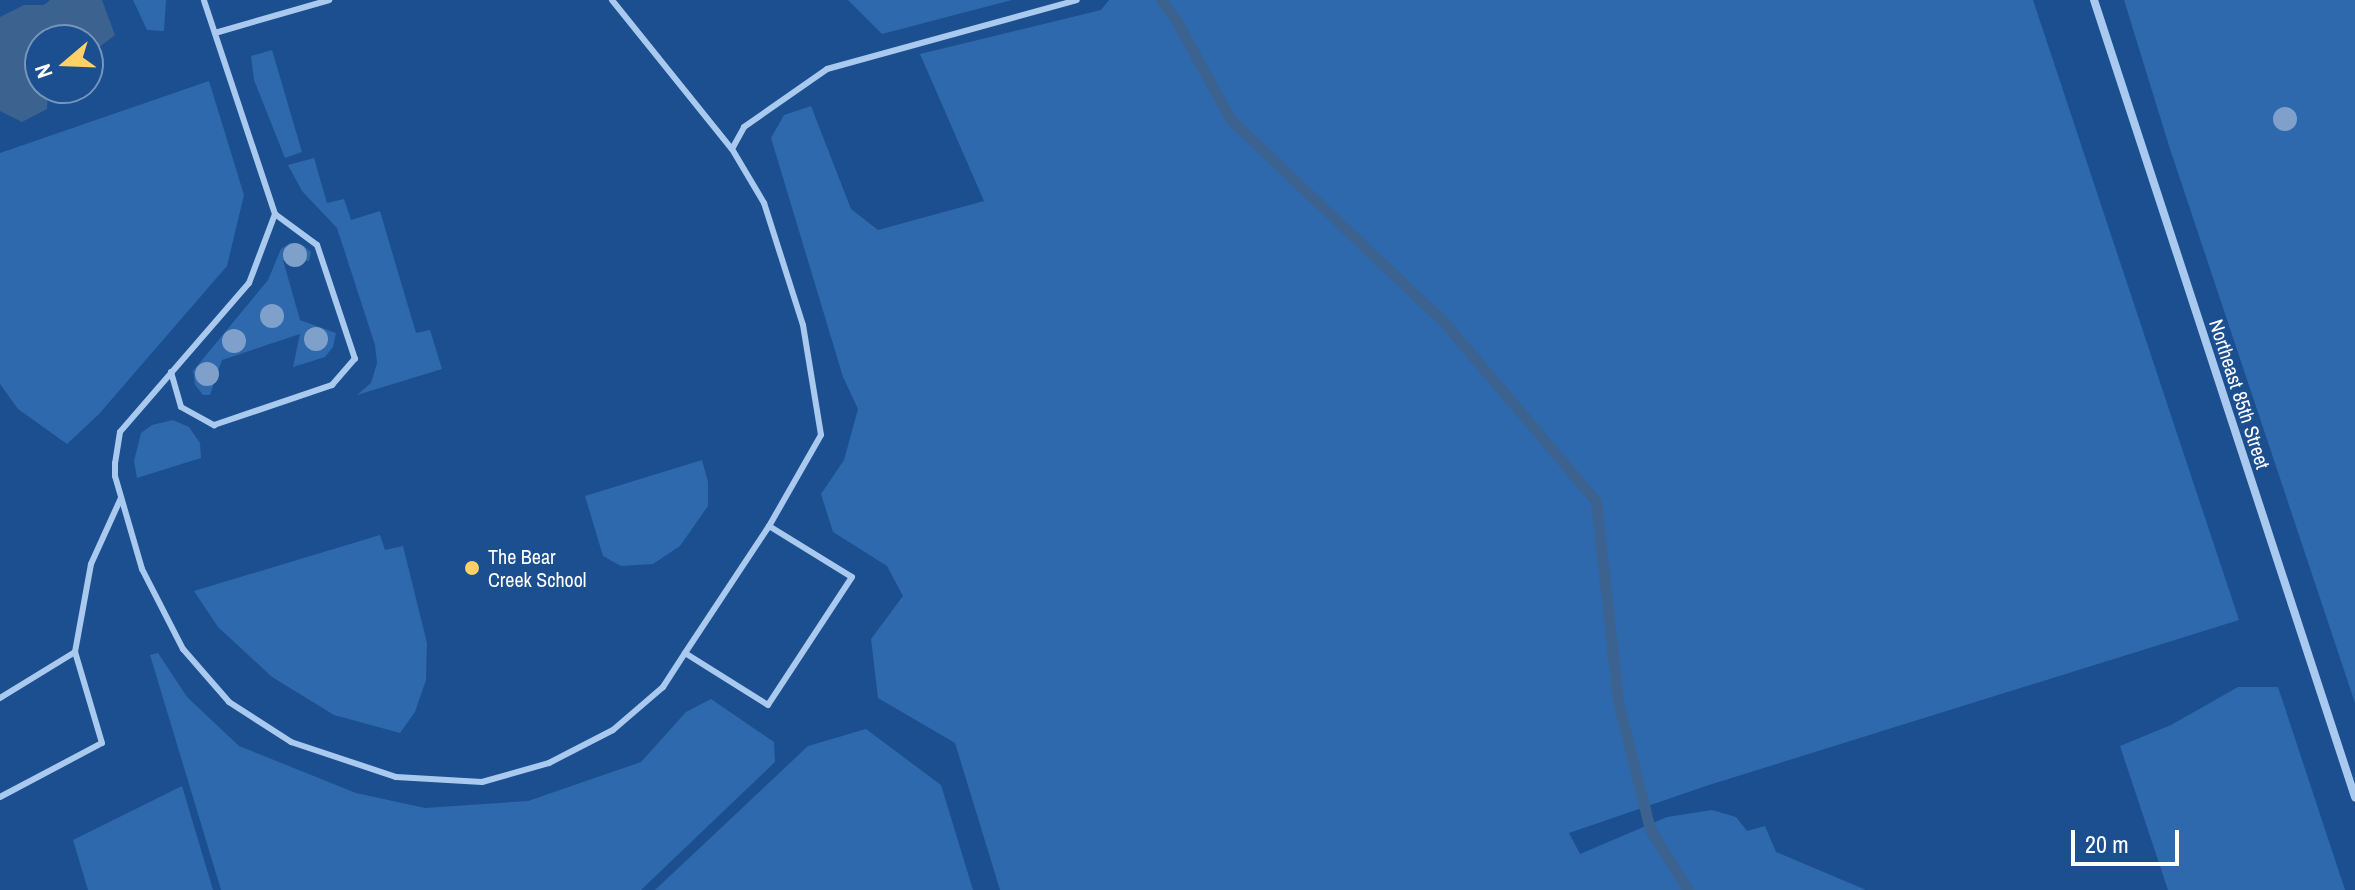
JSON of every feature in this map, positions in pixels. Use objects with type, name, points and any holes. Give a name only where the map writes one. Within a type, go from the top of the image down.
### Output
[{"type":"street","name":"Northeast 85th Street","points":[[2094,0],[2355,797]]},
{"type":"lane","points":[[171,372],[181,407],[214,425],[332,385],[355,359],[317,245],[275,214],[204,0]]},
{"type":"lane","points":[[215,33],[329,0]]},
{"type":"lane","points":[[275,214],[249,283],[120,432],[115,476],[121,498],[142,569],[183,649],[229,702],[291,742],[396,777],[482,782],[549,763],[613,730],[663,687],[769,526],[821,435],[803,325],[764,203],[732,149],[612,0]]},
{"type":"lane","points":[[732,149],[744,127],[827,69],[1077,0]]},
{"type":"lane","points":[[0,797],[102,743],[75,652],[91,564],[121,498]]},
{"type":"lane","points":[[685,653],[768,705],[852,577],[769,526]]},
{"type":"lane","points":[[0,698],[75,652]]},
{"type":"shaded area","points":[[50,0],[102,0],[115,35],[104,43],[104,24],[24,24],[24,104],[47,104],[47,109],[22,122],[0,111],[0,17],[24,5],[44,5]]},
{"type":"shaded area","points":[[133,0],[166,0],[164,31],[147,30]]},
{"type":"shaded area","points":[[848,0],[1012,0],[882,34]]},
{"type":"shaded area","points":[[1109,0],[2033,0],[2239,620],[1709,785],[1569,833],[1580,854],[1667,817],[1712,810],[1736,817],[1747,831],[1765,826],[1776,852],[1866,890],[1000,890],[955,743],[878,698],[871,639],[903,596],[887,566],[833,532],[821,494],[844,460],[858,409],[843,377],[771,138],[784,115],[811,106],[851,209],[878,230],[984,201],[920,54],[1101,10]]},
{"type":"shaded area","points":[[2124,0],[2355,0],[2355,703],[2170,149]]},
{"type":"shaded area","points":[[272,50],[302,152],[285,158],[254,80],[251,56]]},
{"type":"shaded area","points":[[209,81],[244,195],[227,266],[99,414],[67,444],[18,409],[0,384],[0,153]]},
{"type":"shaded area","points":[[314,158],[327,203],[344,199],[351,220],[380,211],[416,333],[430,330],[442,369],[357,395],[371,383],[377,363],[375,345],[337,228],[302,191],[288,165]]},
{"type":"shaded area","points":[[290,243],[304,246],[311,252],[309,261],[283,260],[300,320],[336,333],[333,347],[325,357],[293,367],[300,334],[222,360],[210,395],[203,395],[195,385],[193,371],[268,280],[281,249]]},
{"type":"shaded area","points":[[173,420],[189,427],[200,443],[201,458],[137,478],[134,461],[141,433],[152,425]]},
{"type":"shaded area","points":[[702,460],[708,482],[708,506],[680,546],[653,564],[621,566],[603,556],[585,496]]},
{"type":"shaded area","points":[[380,535],[385,550],[403,546],[427,643],[426,680],[415,712],[400,733],[334,715],[272,677],[218,627],[194,591]]},
{"type":"shaded area","points":[[158,653],[187,697],[239,746],[356,793],[425,808],[528,801],[641,762],[686,712],[711,699],[774,742],[775,762],[641,890],[221,890],[150,655]]},
{"type":"shaded area","points":[[2238,687],[2278,687],[2345,890],[2168,890],[2120,746],[2171,725]]},
{"type":"shaded area","points":[[866,729],[941,785],[973,890],[655,890],[808,746]]},
{"type":"shaded area","points":[[182,786],[213,890],[88,890],[73,840]]},
{"type":"waterway","points":[[1161,0],[1176,20],[1231,120],[1444,322],[1596,501],[1618,701],[1650,829],[1688,890]]},
{"type":"place","name":"The Bear Creek School","points":[[472,568]]}]
